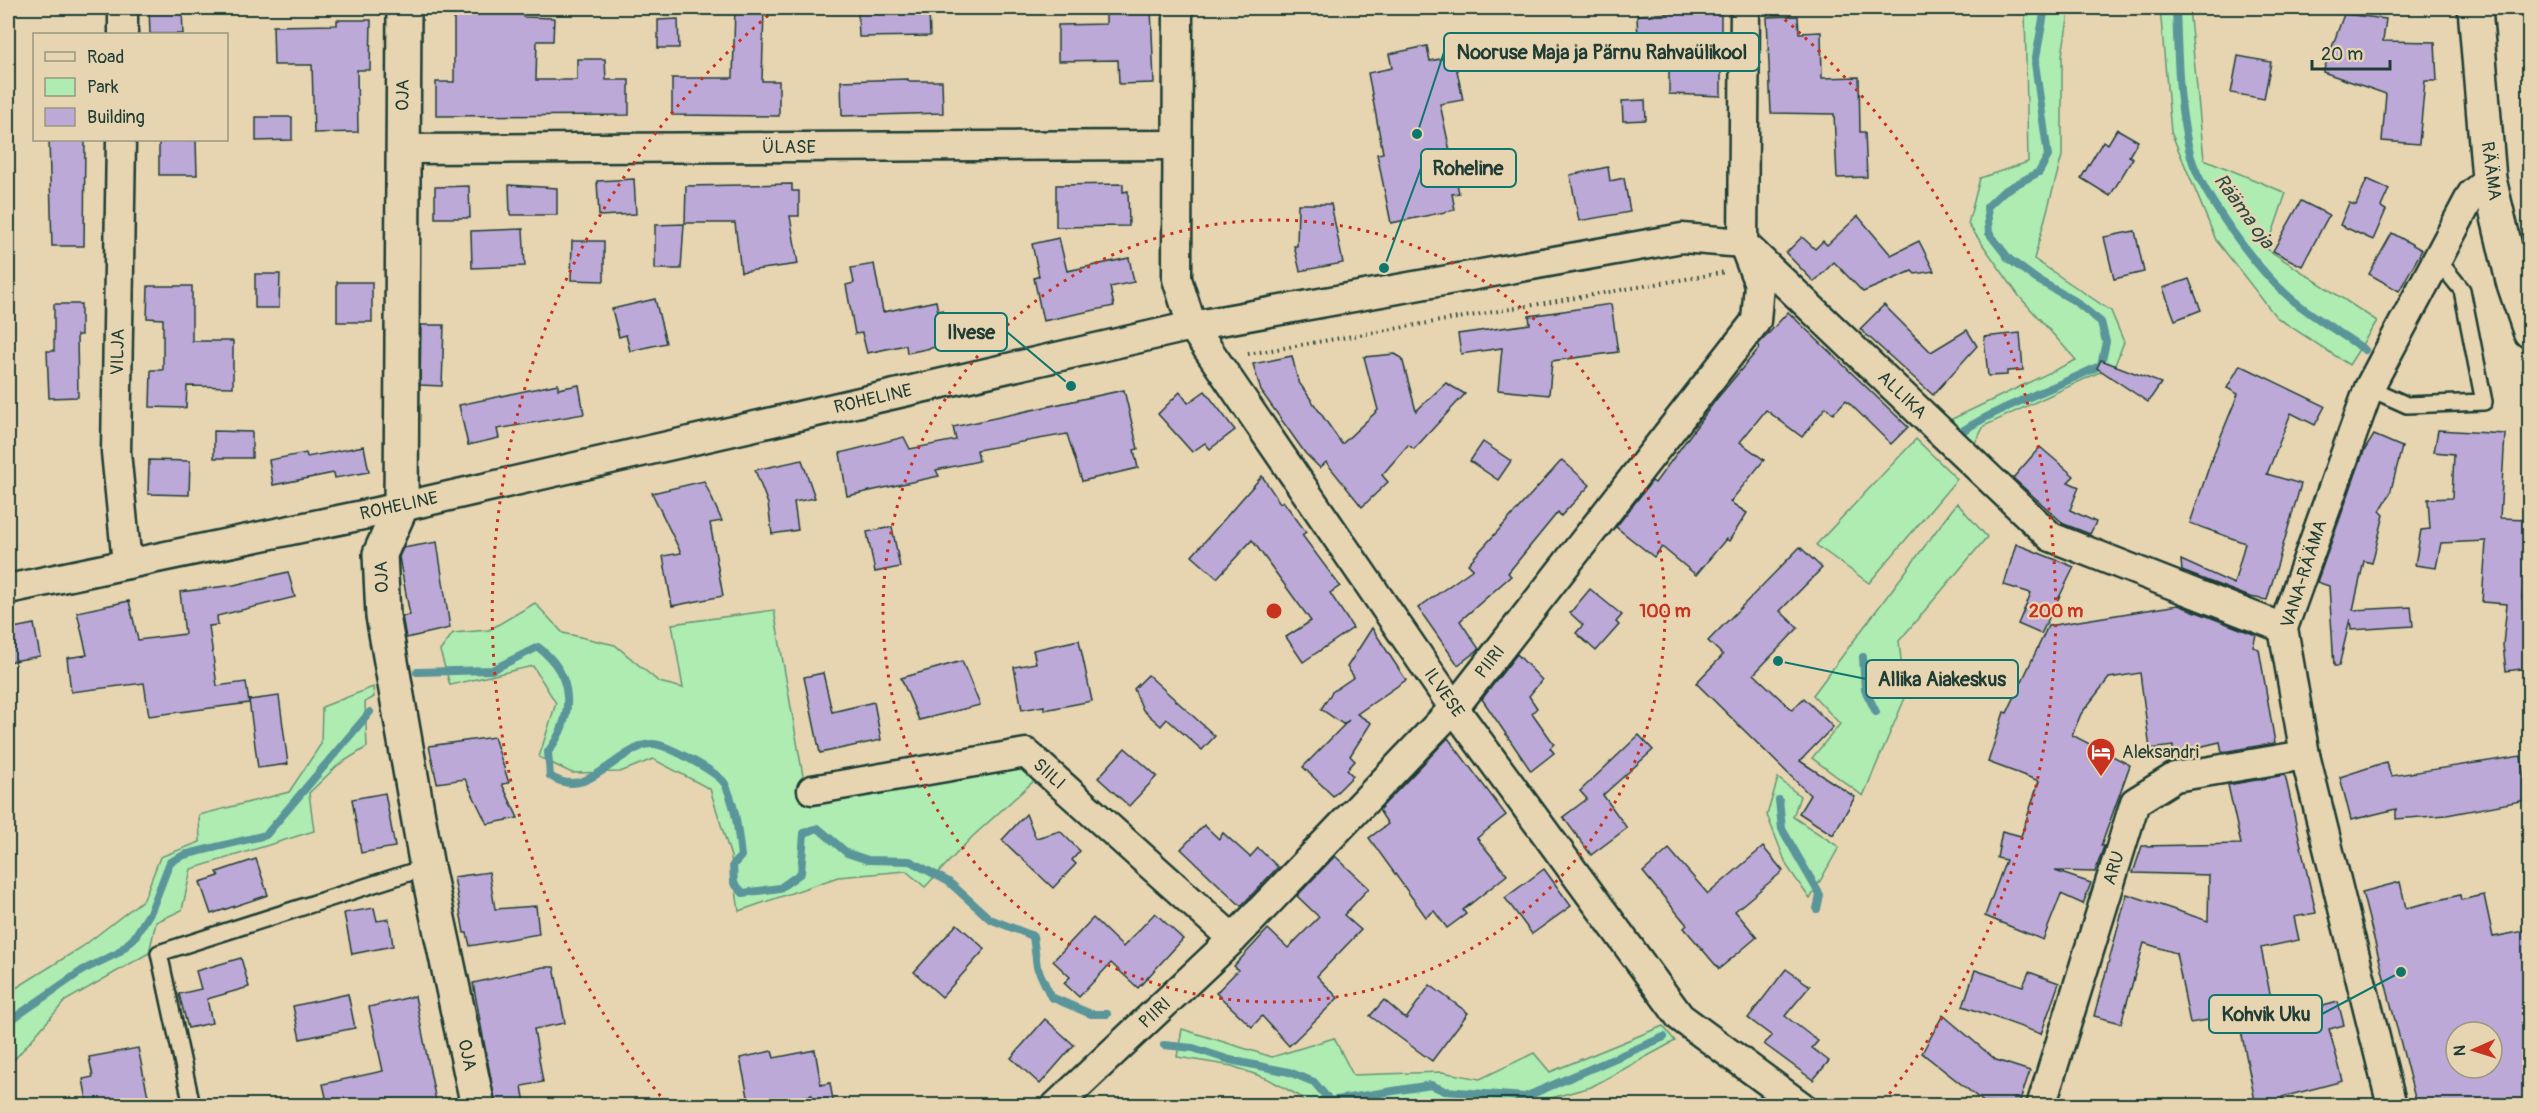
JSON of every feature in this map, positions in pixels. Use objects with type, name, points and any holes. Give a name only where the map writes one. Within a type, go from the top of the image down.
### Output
[{"type":"street","points":[[123,8],[123,33]]},
{"type":"street","name":"OJA","points":[[404,8],[401,507],[380,554],[383,616],[427,867],[478,1106]]},
{"type":"street","name":"ILVESE","points":[[1178,8],[1177,279],[1192,327],[1454,708],[1680,1017],[1801,1106]]},
{"type":"street","points":[[1743,243],[1745,8]]},
{"type":"street","name":"RÄÄMA","points":[[2475,8],[2489,179],[2513,281],[2529,331]]},
{"type":"street","name":"VILJA","points":[[121,141],[116,452],[127,564]]},
{"type":"street","name":"ÜLASE","points":[[402,149],[1176,144]]},
{"type":"street","name":"VANA-RÄÄMA","points":[[2392,1106],[2305,755],[2283,628],[2369,388],[2472,194],[2489,179]]},
{"type":"street","name":"ROHELINE","points":[[8,589],[401,507],[1192,327],[1682,238],[1743,243]]},
{"type":"street","name":"PIIRI","points":[[1056,1106],[1233,939],[1454,708],[1756,321],[1759,284],[1743,243]]},
{"type":"street","name":"ALLIKA","points":[[1743,243],[2051,537],[2283,628]]},
{"type":"street","name":"SIILI","points":[[812,790],[1026,753],[1233,939]]},
{"type":"street","name":"ARU","points":[[2041,1106],[2135,802],[2175,777],[2305,755]]},
{"type":"lane","points":[[2369,388],[2407,405],[2484,402],[2462,290],[2437,259]]},
{"type":"lane","points":[[192,1106],[159,953],[427,867]]},
{"type":"path","points":[[1248,354],[1723,271],[1759,284]]},
{"type":"green space","points":[[2025,8],[2087,8],[2069,13],[2062,55],[2062,156],[2034,259],[2111,311],[2124,342],[2115,365],[1984,426],[1975,443],[1950,420],[2076,360],[2019,296],[1968,224],[1980,178],[2028,162]]},
{"type":"green space","points":[[2160,8],[2189,8],[2204,159],[2286,193],[2267,249],[2377,321],[2349,365],[2276,317],[2216,240],[2171,132]]},
{"type":"green space","points":[[1916,439],[1957,479],[1869,583],[1816,545]]},
{"type":"green space","points":[[1957,503],[1987,537],[1899,641],[1905,698],[1863,796],[1812,758],[1840,724],[1813,695]]},
{"type":"green space","points":[[535,603],[563,633],[615,645],[659,682],[683,688],[672,624],[774,610],[807,799],[1017,764],[1036,779],[972,837],[925,887],[906,871],[838,877],[739,911],[731,857],[710,789],[653,759],[620,772],[572,773],[539,757],[556,703],[533,666],[450,685],[440,651],[453,633],[489,630]]},
{"type":"green space","points":[[373,687],[374,697],[365,702],[367,747],[338,765],[309,793],[314,831],[191,869],[182,910],[156,922],[149,953],[65,1001],[8,1067],[8,993],[82,947],[144,899],[160,857],[200,842],[199,815],[289,792],[321,744],[322,707]]},
{"type":"green space","points":[[1778,778],[1800,796],[1793,817],[1839,847],[1810,899],[1787,866],[1767,815]]},
{"type":"green space","points":[[1663,1026],[1675,1041],[1591,1087],[1526,1105],[1302,1105],[1303,1098],[1268,1079],[1232,1066],[1177,1057],[1182,1029],[1272,1057],[1334,1038],[1353,1075],[1442,1072],[1480,1079],[1534,1053],[1550,1072]]},
{"type":"building","points":[[149,8],[182,8],[183,33],[150,33]]},
{"type":"building","points":[[454,8],[523,8],[523,17],[554,18],[553,41],[537,41],[536,80],[577,80],[577,59],[605,59],[606,80],[629,80],[629,115],[436,116],[436,82],[454,82]]},
{"type":"building","points":[[735,8],[764,8],[762,81],[779,81],[779,116],[672,115],[672,78],[733,78]]},
{"type":"building","points":[[1131,8],[1151,8],[1154,83],[1119,84],[1118,60],[1058,61],[1058,25],[1106,24],[1106,10],[1131,10]]},
{"type":"building","points":[[1694,8],[1721,8],[1721,96],[1669,94],[1669,39],[1638,40],[1637,15],[1694,12]]},
{"type":"building","points":[[929,12],[930,36],[859,37],[858,13]]},
{"type":"building","points":[[2344,14],[2386,19],[2383,41],[2435,42],[2437,81],[2425,81],[2419,144],[2382,141],[2386,94],[2323,72]]},
{"type":"building","points":[[1798,16],[1799,33],[1821,32],[1822,78],[1859,77],[1860,132],[1865,132],[1867,177],[1837,178],[1834,114],[1771,113],[1767,17]]},
{"type":"building","points":[[678,19],[679,48],[658,48],[658,20]]},
{"type":"building","points":[[337,20],[371,20],[370,70],[357,70],[358,132],[314,133],[312,65],[274,65],[273,26],[337,25]]},
{"type":"building","points":[[1427,46],[1430,61],[1454,56],[1463,100],[1440,104],[1459,193],[1452,194],[1455,210],[1391,223],[1377,154],[1383,153],[1368,73],[1392,68],[1389,54]]},
{"type":"building","points":[[2238,56],[2271,62],[2264,99],[2231,93]]},
{"type":"building","points":[[908,79],[908,81],[942,81],[943,113],[842,116],[841,81]]},
{"type":"building","points":[[1645,100],[1646,120],[1623,121],[1622,101]]},
{"type":"building","points":[[256,117],[292,117],[292,140],[256,141]]},
{"type":"building","points":[[2117,129],[2138,141],[2129,156],[2133,158],[2110,196],[2081,178],[2103,141],[2108,144]]},
{"type":"building","points":[[49,141],[85,141],[84,246],[52,246]]},
{"type":"building","points":[[159,141],[196,141],[197,175],[159,175]]},
{"type":"building","points":[[1608,167],[1610,181],[1624,178],[1630,212],[1579,221],[1570,175]]},
{"type":"building","points":[[634,179],[636,214],[599,216],[597,181]]},
{"type":"building","points":[[2367,179],[2389,189],[2381,207],[2386,210],[2373,240],[2340,225],[2349,203],[2356,205]]},
{"type":"building","points":[[792,184],[792,191],[799,191],[799,216],[790,216],[798,264],[741,272],[735,223],[685,223],[686,186]]},
{"type":"building","points":[[1123,184],[1123,192],[1128,191],[1129,226],[1056,227],[1056,185]]},
{"type":"building","points":[[509,185],[557,188],[557,215],[510,215]]},
{"type":"building","points":[[469,186],[470,218],[435,218],[435,187]]},
{"type":"building","points":[[2301,201],[2329,215],[2302,266],[2273,251]]},
{"type":"building","points":[[1298,204],[1331,204],[1343,263],[1300,271],[1294,246],[1297,246]]},
{"type":"building","points":[[1858,216],[1891,255],[1919,241],[1934,271],[1915,274],[1912,271],[1863,292],[1834,262],[1814,282],[1786,253],[1802,237],[1815,249],[1823,241],[1827,245]]},
{"type":"building","points":[[684,224],[681,269],[655,269],[655,225]]},
{"type":"building","points":[[523,229],[525,266],[472,268],[471,231]]},
{"type":"building","points":[[2135,231],[2144,272],[2114,279],[2104,237]]},
{"type":"building","points":[[2392,233],[2422,250],[2399,291],[2369,274]]},
{"type":"building","points":[[1059,238],[1067,271],[1129,258],[1134,282],[1110,287],[1114,306],[1043,321],[1034,278],[1039,276],[1032,244]]},
{"type":"building","points":[[572,241],[604,241],[604,281],[571,280]]},
{"type":"building","points":[[874,264],[883,312],[936,301],[938,311],[943,310],[950,344],[907,353],[906,345],[867,353],[862,333],[855,334],[846,285],[854,283],[851,268]]},
{"type":"building","points":[[255,274],[280,274],[279,308],[255,308]]},
{"type":"building","points":[[2189,279],[2201,310],[2175,320],[2163,288]]},
{"type":"building","points":[[337,282],[372,282],[372,322],[337,322]]},
{"type":"building","points":[[148,286],[192,286],[192,341],[233,341],[233,387],[187,386],[186,408],[150,407],[151,370],[163,370],[163,319],[147,318]]},
{"type":"building","points":[[655,299],[666,343],[630,351],[626,335],[619,337],[612,309]]},
{"type":"building","points":[[54,304],[81,304],[81,335],[77,335],[78,397],[49,398],[47,351],[54,351]]},
{"type":"building","points":[[1611,304],[1618,352],[1552,361],[1549,395],[1498,390],[1502,348],[1461,354],[1458,334],[1530,324],[1529,316]]},
{"type":"building","points":[[1884,305],[1931,352],[1967,330],[1977,346],[1933,395],[1860,329]]},
{"type":"building","points":[[1788,312],[1908,427],[1891,444],[1846,400],[1833,414],[1826,407],[1802,437],[1766,410],[1740,442],[1764,460],[1730,502],[1747,513],[1729,541],[1726,539],[1696,575],[1662,547],[1654,557],[1616,527],[1652,481],[1655,483],[1715,401],[1760,347],[1758,345]]},
{"type":"building","points":[[421,325],[444,325],[442,386],[420,385]]},
{"type":"building","points":[[2020,333],[2023,370],[2007,371],[2007,375],[1988,376],[1984,337]]},
{"type":"building","points":[[1395,354],[1402,358],[1416,411],[1446,383],[1465,394],[1414,449],[1408,445],[1382,475],[1388,482],[1362,507],[1326,462],[1320,468],[1305,453],[1261,391],[1253,364],[1292,356],[1298,381],[1342,444],[1378,410],[1364,357]]},
{"type":"building","points":[[2101,360],[2161,383],[2148,402],[2097,368]]},
{"type":"building","points":[[2240,365],[2325,406],[2315,425],[2291,413],[2267,474],[2301,484],[2267,600],[2250,597],[2182,571],[2181,560],[2234,584],[2245,543],[2190,523],[2212,458],[2238,394],[2227,388]]},
{"type":"building","points":[[558,384],[558,389],[579,385],[584,414],[497,429],[499,438],[468,445],[459,405]]},
{"type":"building","points":[[1124,390],[1138,449],[1134,450],[1138,468],[1082,481],[1067,434],[977,450],[979,461],[936,470],[939,476],[847,496],[840,453],[904,437],[910,449],[956,440],[953,427]]},
{"type":"building","points":[[1205,391],[1235,430],[1210,449],[1205,443],[1192,452],[1158,414],[1180,392],[1188,403]]},
{"type":"building","points":[[2438,430],[2505,434],[2500,518],[2528,519],[2522,599],[2529,600],[2529,668],[2506,671],[2503,645],[2507,604],[2482,602],[2486,541],[2441,543],[2436,568],[2415,565],[2421,530],[2430,529],[2428,499],[2452,498],[2454,454],[2434,452]]},
{"type":"building","points":[[214,431],[252,432],[252,458],[214,458]]},
{"type":"building","points":[[2374,435],[2402,447],[2390,494],[2380,511],[2384,515],[2372,563],[2364,561],[2353,610],[2411,607],[2413,626],[2351,630],[2350,619],[2339,666],[2334,666],[2329,586],[2317,582],[2364,451]]},
{"type":"building","points":[[1483,442],[1511,461],[1498,480],[1470,461]]},
{"type":"building","points":[[364,446],[369,472],[335,478],[334,473],[273,485],[269,460],[306,453],[307,457]]},
{"type":"building","points":[[2040,447],[2074,476],[2068,482],[2079,487],[2070,510],[2096,522],[2090,534],[2064,524],[2013,478]]},
{"type":"building","points":[[149,460],[190,461],[189,495],[148,494]]},
{"type":"building","points":[[802,460],[815,498],[794,502],[798,530],[772,534],[768,504],[755,470]]},
{"type":"building","points":[[1562,460],[1590,485],[1561,516],[1558,512],[1508,573],[1511,576],[1460,621],[1479,649],[1458,665],[1418,608],[1473,569],[1468,564]]},
{"type":"building","points":[[1262,476],[1280,503],[1283,501],[1306,532],[1302,535],[1340,586],[1330,593],[1353,628],[1303,662],[1286,637],[1311,621],[1252,540],[1217,578],[1192,556]]},
{"type":"building","points":[[704,481],[722,521],[710,523],[723,596],[672,606],[663,556],[681,553],[652,493]]},
{"type":"building","points":[[892,527],[900,567],[875,572],[867,532]]},
{"type":"building","points":[[437,542],[450,628],[406,638],[402,616],[410,615],[399,557],[403,548]]},
{"type":"building","points":[[2016,544],[2074,567],[2041,634],[2018,624],[2031,593],[2004,585]]},
{"type":"building","points":[[1800,547],[1822,568],[1780,611],[1798,628],[1754,674],[1792,710],[1804,698],[1833,727],[1800,761],[1855,797],[1833,835],[1799,813],[1810,795],[1696,683],[1723,655],[1708,641]]},
{"type":"building","points":[[288,572],[295,597],[217,616],[218,625],[209,626],[217,686],[246,682],[249,703],[149,716],[144,683],[71,692],[67,658],[87,655],[77,612],[129,601],[138,640],[185,634],[180,592],[234,585]]},
{"type":"building","points":[[1590,589],[1622,615],[1616,622],[1619,625],[1596,651],[1576,633],[1583,625],[1570,613]]},
{"type":"building","points":[[2178,605],[2256,635],[2253,647],[2259,649],[2275,743],[2222,752],[2220,742],[2173,753],[2173,746],[2150,749],[2140,673],[2109,678],[2081,714],[2072,735],[2130,765],[2101,846],[2104,846],[2095,872],[2055,871],[2091,883],[2083,904],[2061,894],[2043,940],[1985,916],[2006,860],[1997,858],[2002,831],[2021,836],[2039,781],[1988,762],[2004,712],[2007,713],[2048,626]]},
{"type":"building","points":[[34,624],[40,656],[8,662],[8,629]]},
{"type":"building","points":[[1372,628],[1406,680],[1357,714],[1371,723],[1350,756],[1355,761],[1347,770],[1353,776],[1333,796],[1303,767],[1349,720],[1343,724],[1321,709],[1332,692],[1354,677],[1347,667]]},
{"type":"building","points":[[1079,640],[1092,701],[1044,710],[1044,706],[1022,710],[1014,667],[1036,663],[1033,650]]},
{"type":"building","points":[[1517,654],[1542,680],[1529,696],[1537,708],[1532,713],[1554,744],[1550,748],[1554,753],[1531,771],[1482,699]]},
{"type":"building","points":[[962,661],[980,705],[919,720],[901,678]]},
{"type":"building","points":[[823,673],[832,712],[874,702],[881,740],[820,753],[804,677]]},
{"type":"building","points":[[1148,675],[1215,736],[1202,750],[1167,719],[1161,726],[1143,710],[1134,689]]},
{"type":"building","points":[[279,696],[288,764],[258,768],[249,700]]},
{"type":"building","points":[[1639,735],[1653,750],[1603,795],[1627,828],[1591,855],[1563,817],[1587,799],[1580,791]]},
{"type":"building","points":[[494,737],[509,783],[502,784],[518,818],[487,824],[465,779],[437,783],[429,746]]},
{"type":"building","points":[[1448,738],[1506,815],[1477,838],[1507,875],[1463,910],[1466,914],[1447,928],[1434,911],[1426,917],[1369,838],[1388,824],[1379,810]]},
{"type":"building","points":[[1125,748],[1157,776],[1129,806],[1098,778]]},
{"type":"building","points":[[2521,756],[2526,800],[2447,815],[2396,819],[2396,809],[2351,820],[2340,777],[2386,762],[2391,776]]},
{"type":"building","points":[[2285,775],[2316,913],[2294,917],[2299,940],[2261,948],[2275,1019],[2338,1002],[2344,1025],[2329,1029],[2343,1081],[2282,1097],[2283,1103],[2256,1106],[2238,1015],[2190,1023],[2176,953],[2144,943],[2121,1023],[2094,1016],[2127,894],[2208,921],[2209,875],[2133,873],[2142,846],[2241,844],[2228,785]]},
{"type":"building","points":[[385,793],[395,847],[361,853],[352,799]]},
{"type":"building","points":[[1026,814],[1036,838],[1060,831],[1080,851],[1072,860],[1076,864],[1053,888],[1002,840]]},
{"type":"building","points":[[1204,825],[1219,839],[1223,833],[1250,857],[1258,848],[1278,867],[1241,906],[1181,849]]},
{"type":"building","points":[[1763,847],[1783,871],[1735,911],[1757,937],[1719,969],[1684,928],[1687,925],[1643,872],[1669,849],[1708,894]]},
{"type":"building","points":[[1335,856],[1369,888],[1344,915],[1361,930],[1317,976],[1338,998],[1289,1046],[1262,1016],[1252,1027],[1216,993],[1238,970],[1234,966],[1268,929],[1288,948],[1319,917],[1297,896]]},
{"type":"building","points":[[256,859],[268,895],[211,914],[200,882],[219,876],[217,872]]},
{"type":"building","points":[[1544,869],[1571,906],[1532,934],[1505,898]]},
{"type":"building","points":[[489,872],[495,909],[536,906],[539,934],[470,946],[467,933],[464,933],[454,877]]},
{"type":"building","points":[[2400,882],[2406,908],[2460,895],[2461,900],[2484,895],[2493,937],[2529,930],[2529,1099],[2517,1102],[2518,1106],[2417,1106],[2362,892]]},
{"type":"building","points":[[374,908],[377,921],[389,919],[393,946],[352,954],[344,913]]},
{"type":"building","points":[[1155,913],[1183,939],[1138,988],[1111,963],[1079,997],[1064,983],[1070,977],[1053,961],[1093,918],[1123,947]]},
{"type":"building","points":[[957,924],[985,949],[942,997],[914,972]]},
{"type":"building","points":[[241,958],[249,987],[207,999],[212,1023],[188,1028],[179,994],[201,989],[196,971]]},
{"type":"building","points":[[543,967],[554,967],[565,1023],[534,1029],[543,1082],[522,1086],[525,1103],[496,1106],[473,983]]},
{"type":"building","points":[[1786,969],[1810,986],[1785,1016],[1818,1041],[1812,1048],[1829,1061],[1813,1080],[1764,1044],[1772,1036],[1748,1018]]},
{"type":"building","points":[[1975,970],[2023,986],[2029,972],[2059,983],[2041,1034],[1963,1006]]},
{"type":"building","points":[[1430,985],[1468,1013],[1432,1061],[1370,1016],[1384,1000],[1406,1019]]},
{"type":"building","points":[[348,994],[355,1028],[300,1039],[293,1006]]},
{"type":"building","points":[[415,996],[437,1106],[328,1106],[323,1084],[383,1071],[369,1007]]},
{"type":"building","points":[[1943,1015],[1996,1060],[2030,1071],[2018,1106],[1985,1103],[1922,1053]]},
{"type":"building","points":[[1045,1019],[1074,1045],[1040,1084],[1011,1058]]},
{"type":"building","points":[[138,1048],[150,1106],[88,1106],[83,1079],[93,1077],[89,1057]]},
{"type":"building","points":[[815,1050],[821,1085],[830,1083],[834,1106],[814,1106],[812,1095],[764,1106],[750,1106],[740,1058],[772,1051],[774,1058]]},
{"type":"waterway","points":[[1964,430],[1980,420],[2101,365],[2106,342],[2101,322],[2075,301],[2036,279],[2009,259],[1989,233],[1987,207],[2004,191],[2039,172],[2048,156],[2035,63],[2045,8]]},
{"type":"waterway","name":"Rääma oja","points":[[2176,8],[2183,120],[2191,157],[2206,191],[2246,250],[2275,283],[2305,310],[2365,350]]},
{"type":"waterway","points":[[417,672],[492,670],[538,647],[559,670],[565,683],[567,696],[563,724],[548,752],[550,776],[563,782],[574,783],[586,780],[643,746],[660,745],[703,767],[725,784],[734,810],[741,856],[733,865],[734,883],[743,893],[780,888],[801,873],[804,833],[818,828],[847,853],[868,860],[910,861],[949,882],[990,919],[1033,936],[1037,967],[1051,997],[1091,1014],[1107,1014]]},
{"type":"waterway","points":[[1863,657],[1865,690],[1876,712]]},
{"type":"waterway","points":[[8,1022],[83,970],[118,953],[134,938],[151,911],[170,862],[184,855],[266,835],[370,712]]},
{"type":"waterway","points":[[1779,800],[1782,829],[1820,895],[1817,909]]},
{"type":"waterway","points":[[1164,1045],[1193,1048],[1230,1060],[1289,1072],[1314,1082],[1330,1101],[1431,1085],[1445,1091],[1525,1097],[1664,1037]]},
{"type":"waterway","points":[[1315,1106],[1327,1097]]},
{"type":"place","name":"Nooruse Maja ja Pärnu Rahvaülikool","points":[[1417,134]]},
{"type":"place","name":"Roheline","points":[[1384,268]]},
{"type":"place","name":"Ilvese","points":[[1071,386]]},
{"type":"place","name":"Allika Aiakeskus","points":[[1778,661]]},
{"type":"place","name":"Aleksandri","points":[[2101,778]]},
{"type":"place","name":"Kohvik Uku","points":[[2401,972]]}]
